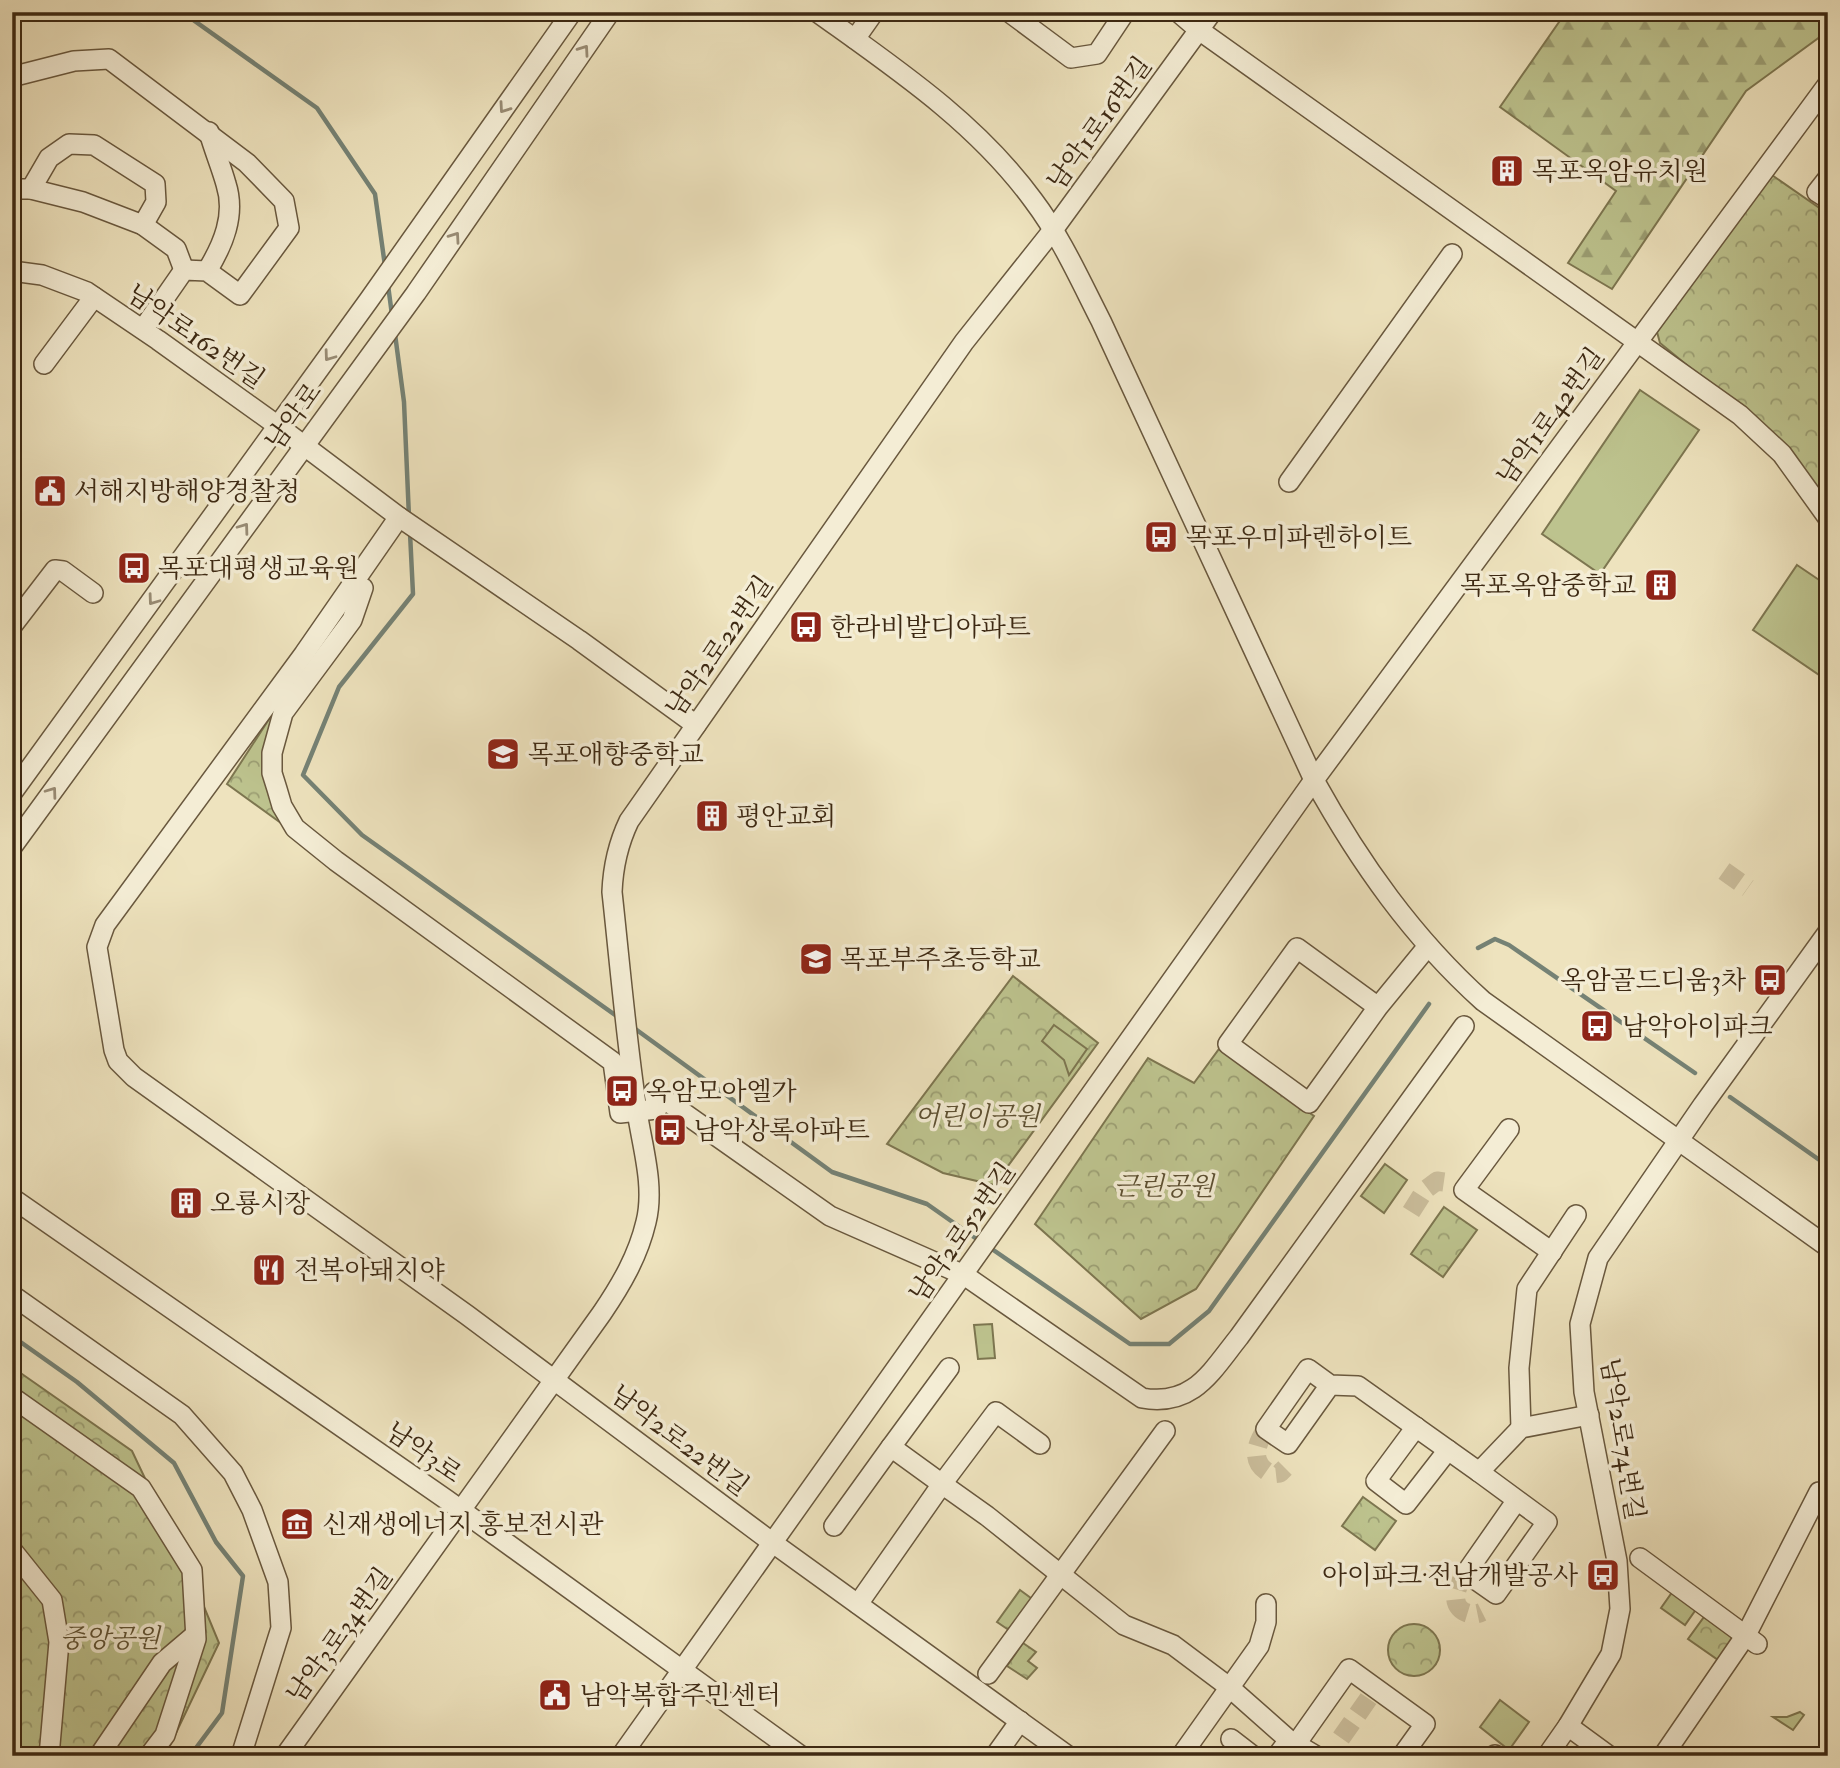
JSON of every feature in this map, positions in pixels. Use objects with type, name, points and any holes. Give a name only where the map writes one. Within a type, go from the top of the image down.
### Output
[{"type":"street","name":"남악로","points":[[12,793],[369,300],[572,12]]},
{"type":"street","name":"남악로","points":[[12,847],[416,293],[610,12]]},
{"type":"street","points":[[817,12],[912,81],[984,144],[1020,183],[1053,230],[1101,320],[1314,780],[1340,827],[1388,898],[1428,946],[1483,1001],[1828,1247]]},
{"type":"street","points":[[855,39],[874,12]]},
{"type":"street","points":[[1009,12],[1071,58],[1097,54],[1125,12]]},
{"type":"street","points":[[1178,12],[1199,30],[1638,341],[1757,429],[1782,454],[1828,518]]},
{"type":"street","name":"남악1로16번길","points":[[1053,230],[1212,12]]},
{"type":"street","points":[[12,79],[74,61],[109,58],[247,163],[284,201],[289,228],[240,295],[207,271],[184,270]]},
{"type":"street","name":"남악1로42번길","points":[[1314,780],[1828,85]]},
{"type":"street","points":[[207,271],[219,251],[229,224],[227,186],[215,157],[209,132]]},
{"type":"street","points":[[143,226],[156,202],[155,184],[94,145],[69,145],[49,158],[22,189],[83,202],[143,226],[176,249],[184,270]]},
{"type":"street","points":[[1828,178],[1817,192],[1828,199]]},
{"type":"street","name":"남악2로22번길","points":[[461,1511],[617,1290],[637,1249],[647,1220],[646,1156],[637,1112],[612,884],[621,839],[639,804],[964,342],[1053,230]]},
{"type":"street","points":[[1289,482],[1452,254]]},
{"type":"street","points":[[143,329],[184,270]]},
{"type":"street","name":"남악로162번길","points":[[12,271],[42,275],[68,284],[94,297],[143,329],[402,519],[579,640],[696,725]]},
{"type":"street","points":[[44,364],[94,297]]},
{"type":"street","points":[[402,519],[104,925],[97,947],[114,1050],[118,1061],[134,1077],[555,1379]]},
{"type":"street","points":[[12,626],[55,570],[63,571],[93,593]]},
{"type":"street","points":[[363,588],[352,620],[283,713],[272,753],[272,773],[282,806],[295,828],[613,1062],[620,1113],[657,1109],[654,1093],[830,1216],[964,1275],[1142,1398],[1157,1401],[1178,1396],[1200,1385],[1245,1328],[1464,1026]]},
{"type":"street","name":"남악2로52번길","points":[[621,1756],[1314,780]]},
{"type":"street","name":"남악2로74번길","points":[[1547,1756],[1569,1726],[1611,1654],[1620,1609],[1617,1561],[1584,1392],[1580,1324],[1598,1258],[1703,1105],[1828,932]]},
{"type":"street","points":[[1378,1007],[1297,948],[1228,1044],[1309,1103],[1378,1007],[1428,946]]},
{"type":"street","points":[[1509,1129],[1457,1186],[1552,1252]]},
{"type":"street","name":"남악3로","points":[[12,1198],[461,1511],[801,1756]]},
{"type":"street","points":[[1521,1428],[1519,1368],[1527,1289],[1576,1214]]},
{"type":"street","points":[[12,1295],[182,1415],[233,1473],[252,1510],[278,1582],[281,1628],[241,1756]]},
{"type":"street","points":[[834,1526],[949,1368]]},
{"type":"street","name":"남악2로22번길","points":[[555,1379],[773,1544]]},
{"type":"street","points":[[1330,1385],[1358,1386],[1479,1472],[1547,1522],[1496,1594],[1466,1573],[1517,1500]]},
{"type":"street","points":[[12,1397],[141,1488],[192,1570],[195,1635],[165,1735],[149,1756]]},
{"type":"street","points":[[858,1604],[996,1412],[1040,1444]]},
{"type":"street","points":[[1479,1472],[1521,1428],[1589,1415]]},
{"type":"street","points":[[1416,1427],[1376,1481],[1406,1504],[1448,1450]]},
{"type":"street","points":[[988,1674],[1165,1431]]},
{"type":"street","points":[[891,1447],[987,1517],[1124,1625],[1173,1645],[1229,1687],[1287,1747],[1316,1756]]},
{"type":"street","points":[[1663,1756],[1752,1640],[1819,1492]]},
{"type":"street","name":"남악3로34번길","points":[[285,1756],[461,1511]]},
{"type":"street","points":[[773,1544],[1068,1756]]},
{"type":"street","points":[[12,1550],[52,1600],[60,1642],[49,1756]]},
{"type":"street","points":[[1640,1558],[1752,1640]]},
{"type":"street","points":[[1181,1756],[1259,1646],[1264,1636],[1266,1604]]},
{"type":"street","points":[[99,1756],[162,1662],[195,1635]]},
{"type":"street","points":[[1287,1747],[1349,1669],[1425,1724],[1402,1756]]},
{"type":"street","points":[[995,1756],[1020,1721]]},
{"type":"street","points":[[1569,1726],[1609,1756]]},
{"type":"street","points":[[1231,1739],[1253,1756]]},
{"type":"green space","points":[[1566,12],[1828,12],[1828,31],[1746,91],[1612,289],[1568,263],[1616,191],[1500,107]]},
{"type":"green space","points":[[1769,173],[1828,214],[1828,510],[1766,430],[1660,343],[1657,332]]},
{"type":"green space","points":[[1640,390],[1699,430],[1600,574],[1542,534]]},
{"type":"green space","points":[[1797,565],[1828,586],[1828,681],[1753,630]]},
{"type":"green space","points":[[273,713],[267,768],[292,831],[227,784]]},
{"type":"green space","name":"어린이공원","points":[[1013,976],[1098,1043],[994,1185],[943,1173],[887,1144]]},
{"type":"green space","points":[[1054,1025],[1087,1049],[1069,1075],[1064,1060],[1042,1041]]},
{"type":"green space","name":"근린공원","points":[[1219,1049],[1314,1116],[1196,1289],[1141,1319],[1035,1224],[1148,1058],[1194,1083]]},
{"type":"green space","points":[[1385,1164],[1407,1180],[1384,1213],[1361,1196]]},
{"type":"green space","points":[[1444,1207],[1477,1230],[1443,1277],[1411,1254]]},
{"type":"green space","points":[[992,1324],[995,1358],[978,1359],[974,1325]]},
{"type":"green space","name":"중앙공원","points":[[12,1367],[132,1451],[190,1573],[219,1643],[165,1756],[12,1756]]},
{"type":"green space","points":[[1363,1497],[1396,1521],[1375,1550],[1342,1526]]},
{"type":"green space","points":[[1020,1590],[1039,1604],[1016,1635],[997,1622]]},
{"type":"green space","points":[[1673,1591],[1697,1608],[1685,1625],[1661,1608]]},
{"type":"green space","points":[[1704,1617],[1736,1640],[1721,1662],[1688,1639]]},
{"type":"green space","points":[[1414,1624],[1433,1631],[1440,1650],[1433,1669],[1414,1676],[1395,1669],[1388,1650],[1395,1631]]},
{"type":"green space","points":[[1023,1643],[1036,1652],[1028,1661],[1037,1668],[1027,1679],[1007,1666]]},
{"type":"green space","points":[[1500,1700],[1529,1722],[1509,1750],[1480,1727]]},
{"type":"green space","points":[[1800,1712],[1804,1715],[1793,1730],[1773,1717],[1787,1717]]},
{"type":"waterway","points":[[182,12],[317,108],[375,194],[385,266]]},
{"type":"waterway","points":[[388,285],[392,315]]},
{"type":"waterway","points":[[395,334],[404,402],[409,517]]},
{"type":"waterway","points":[[410,533],[413,594],[339,687],[303,775],[362,835],[618,1017]]},
{"type":"waterway","points":[[1478,948],[1495,939],[1509,945],[1695,1073]]},
{"type":"waterway","points":[[989,1247],[1130,1344],[1169,1344],[1209,1311],[1429,1004]]},
{"type":"waterway","points":[[634,1028],[832,1172],[927,1204],[981,1242]]},
{"type":"waterway","points":[[1730,1097],[1828,1166]]},
{"type":"waterway","points":[[12,1336],[77,1382],[174,1463],[216,1542],[243,1576],[222,1713],[190,1756]]},
{"type":"tunnel","points":[[1724,871],[1748,888]]},
{"type":"tunnel","points":[[1411,1212],[1425,1190],[1437,1181],[1451,1183]]},
{"type":"tunnel","points":[[1266,1429],[1257,1448],[1257,1459],[1264,1470],[1271,1474],[1280,1473],[1285,1468]]},
{"type":"tunnel","points":[[1466,1573],[1457,1591],[1457,1604],[1468,1613],[1482,1612]]},
{"type":"tunnel","points":[[1341,1738],[1376,1688]]},
{"type":"place","name":"목포옥암유치원","points":[[1507,171]]},
{"type":"place","name":"서해지방해양경찰청","points":[[50,491]]},
{"type":"place","name":"목포우미파렌하이트","points":[[1161,537]]},
{"type":"place","name":"목포대평생교육원","points":[[134,568]]},
{"type":"place","name":"목포옥암중학교","points":[[1661,585]]},
{"type":"place","name":"한라비발디아파트","points":[[806,627]]},
{"type":"place","name":"목포애향중학교","points":[[503,754]]},
{"type":"place","name":"평안교회","points":[[712,816]]},
{"type":"place","name":"목포부주초등학교","points":[[816,959]]},
{"type":"place","name":"옥암골드디움3차","points":[[1770,980]]},
{"type":"place","name":"남악아이파크","points":[[1597,1026]]},
{"type":"place","name":"옥암모아엘가","points":[[622,1091]]},
{"type":"place","name":"남악상록아파트","points":[[670,1130]]},
{"type":"place","name":"오룡시장","points":[[186,1203]]},
{"type":"place","name":"전복아돼지야","points":[[269,1270]]},
{"type":"place","name":"신재생에너지 홍보전시관","points":[[297,1524]]},
{"type":"place","name":"아이파크·전남개발공사","points":[[1603,1575]]},
{"type":"place","name":"남악복합주민센터","points":[[555,1695]]}]
